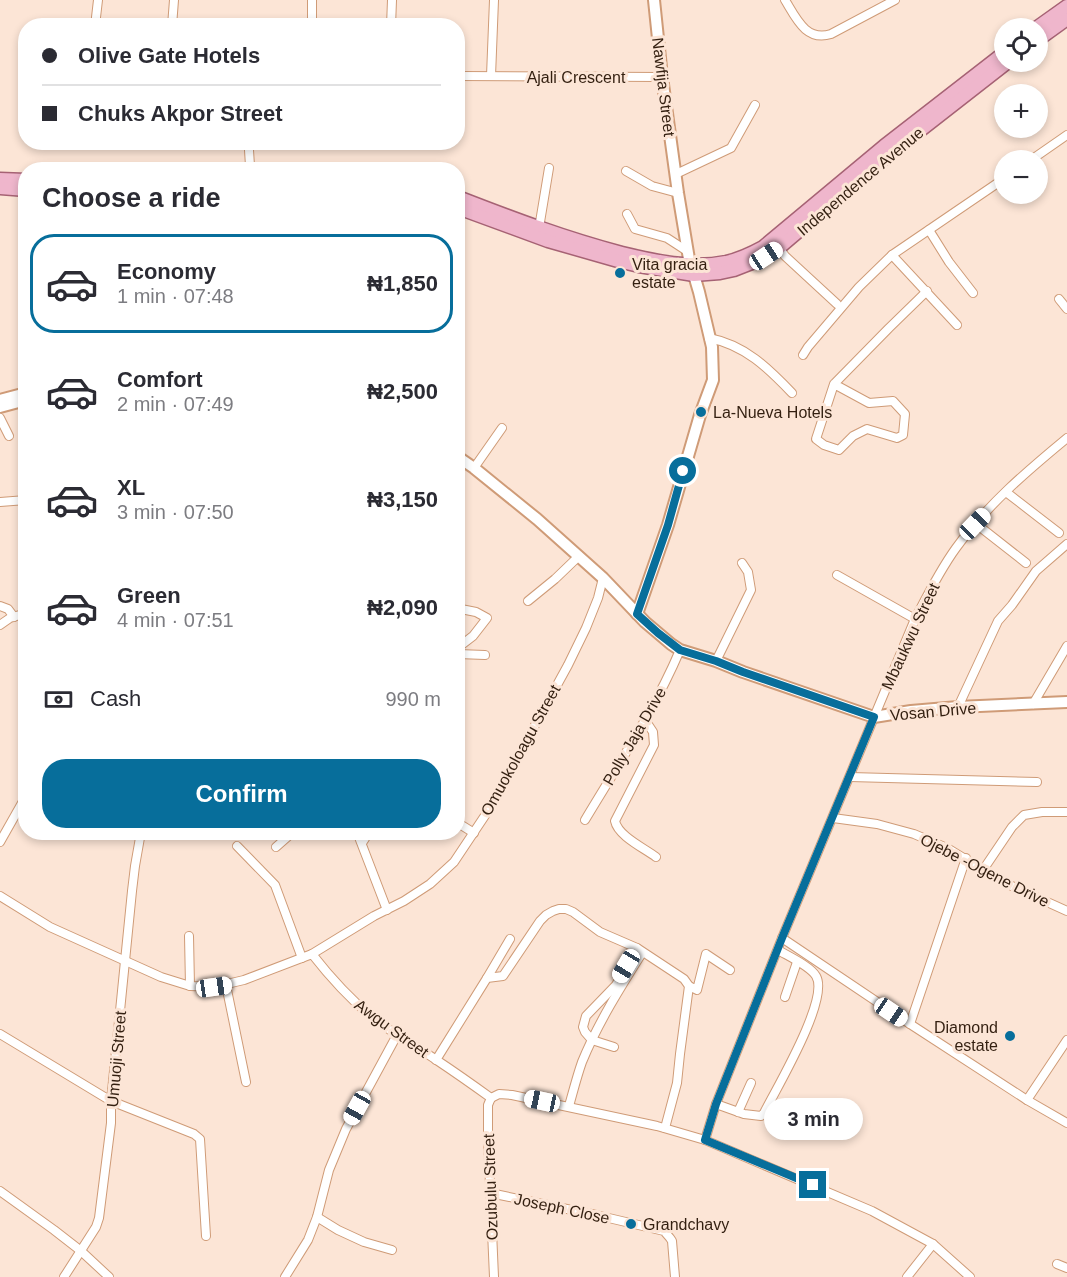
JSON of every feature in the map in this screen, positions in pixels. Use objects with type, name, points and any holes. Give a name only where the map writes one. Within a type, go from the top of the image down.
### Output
[{"type":"main road","points":[[1048,19],[1067,6]]},
{"type":"main road","points":[[1048,33],[1067,19]]},
{"type":"main road","name":"Independence Avenue","points":[[692,270],[743,256],[764,247],[892,140],[994,61]]},
{"type":"main road","name":"Independence Avenue","points":[[465,200],[618,261],[655,270],[720,273],[757,261],[779,248],[885,158],[995,72]]},
{"type":"main road","points":[[0,178],[18,179]]},
{"type":"main road","points":[[0,188],[18,189]]},
{"type":"main road","name":"Independence Avenue","points":[[465,209],[546,234]]},
{"type":"street","points":[[96,18],[98,0]]},
{"type":"street","points":[[173,18],[174,0]]},
{"type":"street","points":[[312,0],[312,18]]},
{"type":"street","points":[[391,18],[392,0]]},
{"type":"street","points":[[491,76],[494,0]]},
{"type":"street","name":"Nawfija Street","points":[[637,614],[668,525],[700,415],[713,380],[713,362],[704,312],[687,251],[662,77],[654,0]]},
{"type":"street","points":[[785,0],[807,32],[823,36],[896,0]]},
{"type":"street","name":"Ajali Crescent","points":[[465,76],[662,77]]},
{"type":"street","points":[[676,174],[732,147],[755,105]]},
{"type":"street","points":[[1045,150],[1067,135]]},
{"type":"street","points":[[249,150],[250,162]]},
{"type":"street","points":[[546,234],[549,168]]},
{"type":"street","points":[[626,171],[652,186],[678,193]]},
{"type":"street","points":[[803,355],[860,287],[891,255],[994,186]]},
{"type":"street","points":[[627,214],[635,229],[667,238],[687,251]]},
{"type":"street","points":[[929,230],[949,262],[973,293]]},
{"type":"street","points":[[779,248],[837,304]]},
{"type":"street","points":[[891,255],[957,325]]},
{"type":"street","points":[[834,384],[869,404],[893,400],[905,414],[903,435],[897,438],[867,429],[853,436],[838,450],[816,439],[834,384],[927,291]]},
{"type":"street","points":[[1059,299],[1067,309]]},
{"type":"street","points":[[709,338],[727,342],[762,363],[792,393]]},
{"type":"street","points":[[0,400],[18,395]]},
{"type":"street","points":[[0,407],[18,402]]},
{"type":"street","points":[[0,418],[9,436]]},
{"type":"street","points":[[465,470],[470,474],[478,472],[502,428]]},
{"type":"street","name":"Mbaukwu Street","points":[[705,1140],[716,1104],[782,938],[915,619],[939,573],[975,524],[1023,475],[1067,438]]},
{"type":"street","points":[[465,462],[478,472]]},
{"type":"street","name":"Vosan Drive","points":[[478,472],[579,556],[645,622],[680,650],[874,717],[958,707],[1067,702]]},
{"type":"street","points":[[1006,492],[1059,533]]},
{"type":"street","points":[[0,502],[18,501]]},
{"type":"street","points":[[975,524],[1026,563]]},
{"type":"street","points":[[958,707],[998,621],[1036,571],[1067,544]]},
{"type":"street","points":[[528,601],[579,556]]},
{"type":"street","points":[[716,661],[751,590],[748,572],[742,563]]},
{"type":"street","points":[[837,575],[915,619]]},
{"type":"street","name":"Omuokoloagu Street","points":[[312,954],[404,901],[430,884],[454,862],[488,811],[568,665],[586,628],[603,578]]},
{"type":"street","points":[[0,606],[8,609],[14,616]]},
{"type":"street","points":[[465,610],[487,618],[465,642]]},
{"type":"street","points":[[0,625],[18,615]]},
{"type":"street","points":[[1033,704],[1067,646]]},
{"type":"street","name":"Polly Jaja Drive","points":[[585,820],[645,720],[680,650]]},
{"type":"street","points":[[465,654],[485,655]]},
{"type":"street","points":[[645,720],[653,732],[654,744],[615,821],[620,832],[656,857]]},
{"type":"street","points":[[850,777],[1037,782]]},
{"type":"street","points":[[0,842],[18,810]]},
{"type":"street","points":[[983,870],[1012,827],[1024,815],[1067,812]]},
{"type":"street","name":"Ojebe -Ogene Drive","points":[[833,818],[877,824],[905,831],[947,848],[1003,882],[1067,911]]},
{"type":"street","points":[[465,827],[474,833]]},
{"type":"street","name":"Umuoji Street","points":[[64,1277],[96,1227],[99,1218],[111,1124],[111,1101],[124,960],[140,840]]},
{"type":"street","points":[[276,847],[284,840]]},
{"type":"street","points":[[361,840],[387,910]]},
{"type":"street","points":[[237,846],[275,885],[302,958]]},
{"type":"street","points":[[910,1024],[966,858]]},
{"type":"street","points":[[0,896],[50,927],[169,980],[190,986],[226,985],[312,954]]},
{"type":"street","points":[[487,978],[503,976],[540,921],[546,915],[559,909],[573,912],[600,932],[640,950],[697,990],[706,954],[729,970]]},
{"type":"street","points":[[189,936],[190,986]]},
{"type":"street","points":[[782,938],[910,1024],[1067,1124]]},
{"type":"street","points":[[436,1060],[510,939]]},
{"type":"street","points":[[614,1047],[592,1040],[583,1027],[586,1016],[616,985],[640,950]]},
{"type":"street","points":[[569,1106],[581,1064],[640,950]]},
{"type":"street","points":[[716,1104],[738,1112],[761,1116],[788,1070],[803,1038],[818,997],[820,987],[818,978],[813,972],[778,950]]},
{"type":"street","name":"Awgu Street","points":[[312,954],[347,994],[371,1016],[491,1098]]},
{"type":"street","points":[[785,997],[797,962]]},
{"type":"street","points":[[226,985],[246,1082]]},
{"type":"street","points":[[665,1128],[677,1083],[689,986]]},
{"type":"street","points":[[0,1034],[111,1101],[198,1137],[200,1139],[206,1236]]},
{"type":"street","points":[[285,1277],[308,1240],[317,1216],[326,1179],[341,1139],[397,1035]]},
{"type":"street","points":[[1027,1100],[1067,1040]]},
{"type":"street","points":[[738,1112],[751,1083]]},
{"type":"street","points":[[491,1098],[499,1094],[512,1095],[569,1106],[665,1128],[705,1140],[864,1207],[933,1244],[970,1277]]},
{"type":"street","name":"Ozubulu Street","points":[[491,1098],[488,1105],[488,1138],[494,1277]]},
{"type":"street","points":[[0,1191],[81,1251],[109,1277]]},
{"type":"street","name":"Joseph Close","points":[[490,1193],[659,1230],[667,1234],[672,1241],[675,1277]]},
{"type":"street","points":[[317,1216],[338,1230],[364,1242],[392,1250]]},
{"type":"street","points":[[907,1277],[933,1244]]},
{"type":"street","points":[[1057,1264],[1067,1268]]},
{"type":"place","name":"Vita gracia estate","points":[[620,273]]},
{"type":"place","name":"La-Nueva Hotels","points":[[701,412]]},
{"type":"place","name":"Diamond estate","points":[[1010,1036]]},
{"type":"place","name":"Grandchavy","points":[[631,1224]]},
{"type":"route","points":[[683,471],[668,525],[637,614],[680,650],[874,717],[782,938],[716,1104],[705,1140],[813,1185]]}]
